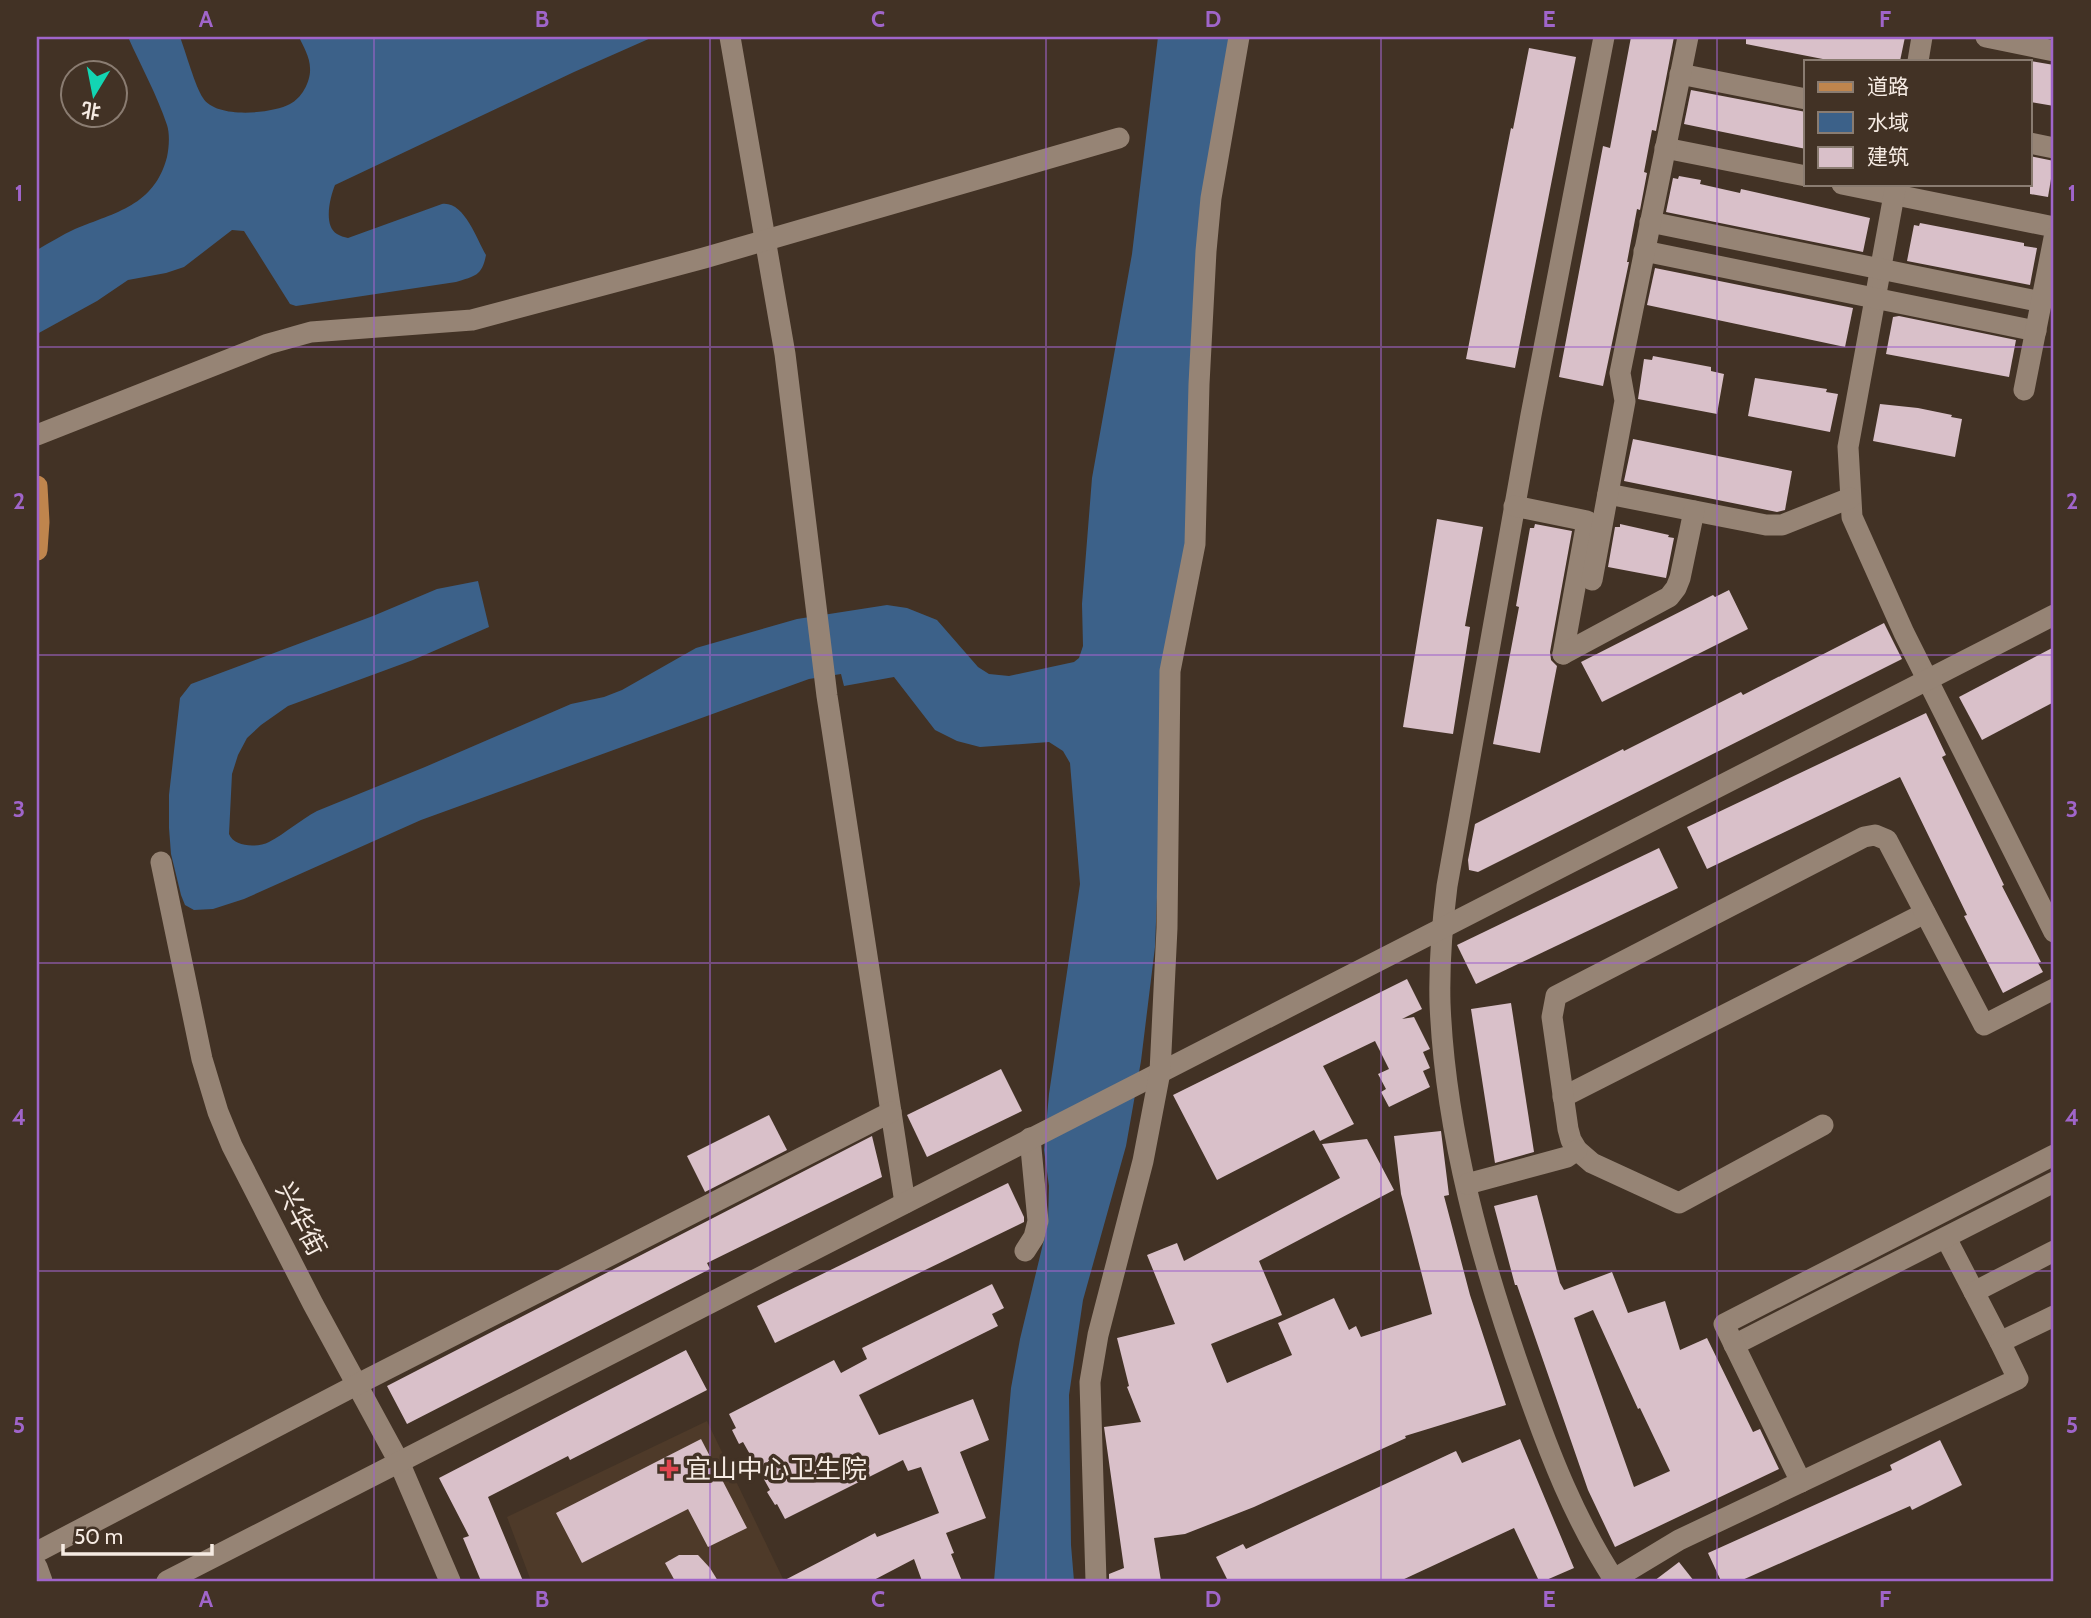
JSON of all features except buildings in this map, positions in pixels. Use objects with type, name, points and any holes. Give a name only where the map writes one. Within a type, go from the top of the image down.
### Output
[{"type":"main road","points":[[37,486],[37,550]]},
{"type":"street","points":[[730,37],[766,240],[792,409],[827,696],[905,1203]]},
{"type":"street","points":[[1096,1581],[1090,1407],[1093,1357],[1143,1161],[1160,1072],[1167,928],[1170,671],[1195,544],[1206,251],[1211,198],[1239,37]]},
{"type":"street","points":[[1604,37],[1514,506],[1447,886],[1440,988],[1442,1039],[1457,1138],[1501,1312],[1550,1454],[1584,1529],[1613,1581],[1679,1540],[2018,1379],[1946,1238]]},
{"type":"street","points":[[1592,580],[1625,401],[1620,373],[1688,37]]},
{"type":"street","points":[[1918,60],[1923,37]]},
{"type":"street","points":[[1986,37],[2054,51]]},
{"type":"street","points":[[1680,74],[1804,99]]},
{"type":"street","points":[[37,435],[268,344],[311,332],[472,320],[766,240],[1119,138]]},
{"type":"street","points":[[2032,143],[2054,148]]},
{"type":"street","points":[[1665,148],[1804,176]]},
{"type":"street","points":[[1863,186],[1895,189],[2054,227]]},
{"type":"street","points":[[1895,189],[1847,447],[1851,508],[1928,679],[2054,932]]},
{"type":"street","points":[[1650,222],[2042,302]]},
{"type":"street","points":[[2024,390],[2054,239]]},
{"type":"street","points":[[1644,251],[2036,331]]},
{"type":"street","points":[[1608,494],[1766,525],[1782,525],[1851,508]]},
{"type":"street","points":[[1514,506],[1587,520],[1563,654],[1669,597],[1680,578],[1694,511]]},
{"type":"street","points":[[167,1581],[2054,615]]},
{"type":"street","points":[[1823,1125],[1679,1203],[1592,1163],[1577,1150],[1567,1129],[1552,1017],[1556,996],[1864,837],[1875,835],[1887,840],[1984,1024],[2054,989]]},
{"type":"street","name":"兴华街","points":[[161,862],[202,1059],[218,1112],[232,1146],[307,1292],[399,1462],[450,1581]]},
{"type":"street","points":[[1563,1097],[1925,913]]},
{"type":"street","points":[[37,1552],[358,1384],[891,1112]]},
{"type":"street","points":[[1025,1251],[1034,1237],[1038,1221],[1036,1135]]},
{"type":"street","points":[[1467,1184],[1567,1157],[1577,1150]]},
{"type":"street","points":[[1801,1482],[1724,1324],[2054,1156]]},
{"type":"street","points":[[1734,1345],[2054,1182]]},
{"type":"street","points":[[1974,1292],[2054,1251]]},
{"type":"street","points":[[2000,1342],[2054,1316]]},
{"type":"street","points":[[37,1567],[43,1581]]},
{"type":"shaded area","name":"宜山中心卫生院","points":[[707,1421],[784,1581],[531,1581],[507,1517]]},
{"type":"water","points":[[128,37],[180,37],[203,98],[219,109],[244,113],[290,104],[305,89],[310,68],[308,56],[299,37],[653,37],[335,185],[330,204],[330,225],[337,234],[348,238],[442,204],[457,208],[486,255],[480,271],[473,276],[456,282],[296,306],[290,304],[244,231],[232,230],[184,267],[128,280],[97,301],[37,334],[37,250],[60,236],[132,205],[153,187],[167,157],[167,125]]},
{"type":"water","points":[[1158,37],[1229,37],[1189,505],[1162,772],[1155,947],[1141,1061],[1126,1146],[1083,1300],[1069,1395],[1074,1581],[994,1581],[1011,1388],[1048,1223],[1049,1186],[1044,1150],[1049,1094],[1080,884],[1070,763],[1063,751],[1049,742],[980,747],[957,741],[935,730],[894,677],[844,686],[841,674],[809,679],[421,820],[244,899],[213,909],[194,910],[185,905],[171,854],[169,795],[180,698],[191,684],[373,616],[437,589],[478,581],[489,627],[413,660],[288,706],[247,738],[232,774],[229,834],[236,842],[258,845],[269,842],[317,811],[571,704],[622,690],[696,648],[797,619],[887,605],[907,608],[937,620],[978,667],[989,674],[1009,676],[1074,662],[1079,658],[1083,646],[1082,604],[1092,478],[1132,254]]},
{"type":"place","name":"宜山中心卫生院","points":[[669,1469]]}]
